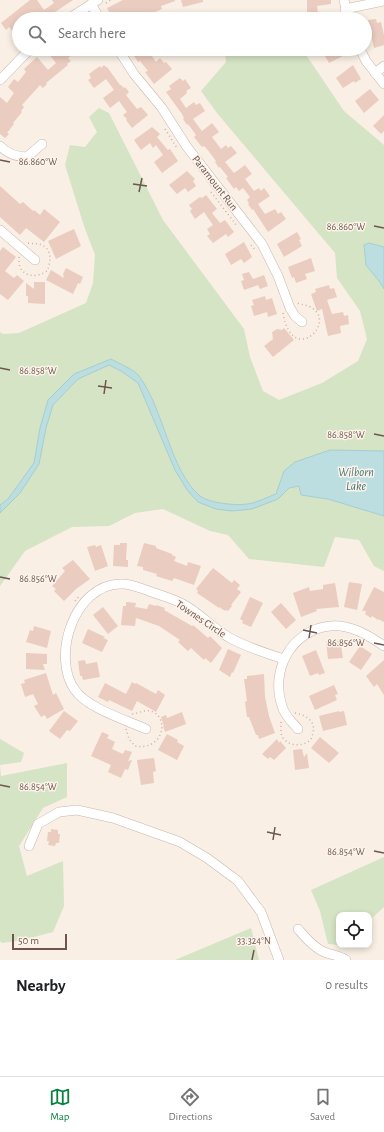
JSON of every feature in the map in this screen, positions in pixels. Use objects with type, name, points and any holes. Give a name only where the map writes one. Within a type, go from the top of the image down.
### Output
[{"type":"street","points":[[345,4],[384,1]]},
{"type":"street","points":[[79,12],[95,2],[98,12]]},
{"type":"street","points":[[0,80],[23,56]]},
{"type":"street","name":"Paramount Run","points":[[122,56],[131,70],[162,108],[187,147],[262,244],[276,270],[290,308],[295,316],[302,322]]},
{"type":"street","points":[[364,56],[384,84]]},
{"type":"street","points":[[375,73],[384,66]]},
{"type":"street","points":[[0,146],[7,153],[18,157],[27,158],[42,144]]},
{"type":"street","points":[[0,230],[35,260]]},
{"type":"street","name":"Townes Circle","points":[[146,729],[97,708],[76,692],[70,684],[66,672],[65,658],[73,620],[79,608],[89,596],[98,590],[110,585],[133,585],[174,600],[191,609],[231,639],[283,659]]},
{"type":"street","points":[[298,729],[288,718],[282,707],[279,682],[280,671],[283,659],[288,651],[302,638],[321,628],[330,626],[352,628],[370,636],[384,646]]},
{"type":"street","points":[[30,846],[38,824],[59,812],[78,810],[113,818],[180,842],[207,858],[238,881],[261,912],[279,960]]},
{"type":"street","points":[[298,929],[308,941],[322,951],[346,960]]},
{"type":"path","points":[[74,603],[82,593]]},
{"type":"path","points":[[125,727],[129,739],[135,746],[145,747],[150,745],[157,741],[160,736],[161,722],[159,717],[154,712],[143,710],[135,714],[130,714]]},
{"type":"green space","points":[[226,56],[307,56],[344,111],[384,145],[384,247],[369,243],[364,245],[366,265],[384,289],[384,451],[284,471],[276,494],[247,504],[236,505],[204,498],[200,496],[190,485],[181,471],[155,405],[139,376],[130,369],[111,359],[74,374],[48,400],[40,428],[34,463],[8,499],[0,505],[0,332],[3,334],[19,333],[86,303],[93,283],[95,255],[84,226],[65,165],[70,145],[85,147],[97,132],[89,117],[99,108],[109,113],[163,220],[244,329],[250,357],[263,391],[279,400],[322,383],[358,361],[367,339],[360,311],[337,278],[335,253],[217,113],[201,91],[226,62]]},
{"type":"green space","points":[[109,365],[121,371],[138,383],[175,470],[187,490],[232,511],[278,499],[289,488],[300,486],[301,495],[328,499],[384,516],[384,571],[374,566],[359,540],[335,537],[324,567],[249,559],[228,535],[210,531],[163,509],[135,513],[109,526],[72,527],[25,551],[0,586],[0,513],[20,493],[39,464],[46,428],[53,405],[78,379]]},
{"type":"green space","points":[[0,739],[24,753],[21,762],[0,765]]},
{"type":"green space","points":[[67,763],[67,797],[43,808],[19,846],[27,876],[63,861],[64,906],[53,932],[23,940],[2,943],[0,941],[0,765],[1,776]]},
{"type":"green space","points":[[384,857],[384,907],[372,918],[372,912],[336,912],[336,945],[328,944],[320,911],[311,890]]},
{"type":"green space","points":[[251,928],[259,960],[175,960]]},
{"type":"water","points":[[369,243],[384,247],[384,289],[366,265],[364,245]]},
{"type":"water","name":"Wilborn Lake","points":[[111,359],[130,369],[139,376],[155,405],[181,471],[190,485],[200,496],[216,502],[230,504],[242,505],[251,503],[276,494],[284,471],[295,462],[330,450],[384,451],[384,516],[328,499],[301,495],[299,486],[289,488],[278,499],[252,509],[232,511],[216,509],[198,502],[187,490],[175,470],[138,383],[121,371],[109,365],[78,379],[53,405],[46,428],[39,464],[20,493],[0,513],[0,505],[8,499],[34,463],[40,428],[48,400],[74,374]]},
{"type":"building","points":[[30,0],[37,0],[44,10],[54,3],[52,0],[73,0],[55,12],[15,12]]},
{"type":"building","points":[[123,0],[175,0],[161,6],[162,9],[155,12],[109,12],[107,8]]},
{"type":"building","points":[[181,0],[203,0],[203,2],[183,7]]},
{"type":"building","points":[[307,0],[331,0],[331,4],[317,6],[318,12],[307,12]]},
{"type":"building","points":[[12,14],[12,31],[9,27],[6,30],[1,23]]},
{"type":"building","points":[[376,19],[377,23],[381,22],[384,35],[384,45],[374,48],[372,39],[372,20]]},
{"type":"building","points":[[50,56],[70,56],[68,58],[71,61],[67,64],[68,65],[46,83],[47,84],[43,88],[40,85],[22,105],[24,107],[21,111],[22,112],[13,123],[14,124],[7,133],[9,134],[5,138],[0,134],[0,97],[7,103],[14,93],[8,87],[14,79],[18,82],[26,72],[24,69],[37,57],[48,70],[56,63]]},
{"type":"building","points":[[134,56],[152,56],[156,62],[160,58],[172,69],[154,84],[145,72],[148,71],[140,61],[138,62]]},
{"type":"building","points":[[325,56],[343,56],[329,63]]},
{"type":"building","points":[[104,65],[120,85],[124,88],[125,87],[129,92],[126,95],[137,109],[141,107],[148,115],[132,128],[123,115],[127,112],[119,101],[110,108],[103,98],[114,90],[106,79],[94,88],[88,80],[91,78],[89,74],[100,66],[101,68]]},
{"type":"building","points":[[353,65],[361,79],[355,83],[354,81],[343,88],[336,78]]},
{"type":"building","points":[[180,78],[183,81],[185,79],[191,88],[186,91],[187,93],[180,99],[186,108],[194,102],[196,105],[200,103],[205,111],[193,119],[202,131],[212,123],[219,132],[212,137],[221,149],[226,145],[228,148],[231,146],[237,153],[225,162],[234,173],[245,165],[252,174],[245,179],[254,191],[259,188],[261,191],[264,188],[270,196],[258,204],[265,214],[275,209],[278,214],[281,212],[286,219],[268,232],[248,204],[249,203],[247,200],[250,197],[243,188],[239,191],[236,187],[234,189],[226,178],[228,177],[220,167],[219,168],[215,162],[216,161],[207,149],[204,146],[202,147],[194,137],[196,135],[188,124],[187,125],[182,114],[166,92],[171,89],[169,86]]},
{"type":"building","points":[[370,89],[379,100],[364,113],[355,101]]},
{"type":"building","points":[[384,115],[384,131],[381,134],[373,126]]},
{"type":"building","points":[[152,127],[160,134],[157,137],[168,150],[170,149],[178,161],[162,173],[154,162],[163,155],[156,145],[153,148],[150,143],[141,150],[134,140]]},
{"type":"building","points":[[187,171],[195,179],[193,181],[196,186],[188,192],[185,188],[177,194],[169,185]]},
{"type":"building","points":[[0,186],[20,204],[23,202],[40,215],[44,209],[60,222],[44,242],[26,228],[20,235],[0,217]]},
{"type":"building","points":[[206,195],[217,209],[212,213],[220,223],[225,220],[234,232],[228,237],[226,234],[213,243],[207,236],[210,234],[207,229],[213,225],[204,212],[195,219],[190,211],[192,209],[189,205],[200,197],[202,198]]},
{"type":"building","points":[[74,229],[81,246],[56,259],[48,241]]},
{"type":"building","points":[[297,232],[301,239],[299,240],[302,246],[284,257],[277,244]]},
{"type":"building","points":[[244,242],[252,257],[244,263],[241,259],[231,265],[225,254]]},
{"type":"building","points":[[3,247],[16,257],[5,271],[14,278],[17,275],[24,281],[8,300],[0,294],[0,251]]},
{"type":"building","points":[[311,258],[315,271],[305,274],[307,279],[296,283],[294,277],[292,278],[288,267]]},
{"type":"building","points":[[66,268],[83,277],[80,284],[78,283],[73,294],[46,280],[51,270],[64,278],[63,274]]},
{"type":"building","points":[[249,272],[253,279],[264,275],[268,286],[260,289],[258,285],[244,290],[241,281],[244,280],[242,274]]},
{"type":"building","points":[[34,282],[45,282],[45,304],[28,303],[28,296],[26,296],[26,283],[34,289]]},
{"type":"building","points":[[329,285],[330,289],[334,288],[337,297],[327,300],[332,314],[343,312],[344,316],[348,315],[349,324],[340,326],[341,333],[328,336],[322,309],[317,311],[311,294],[316,292],[315,289]]},
{"type":"building","points":[[265,296],[266,300],[272,298],[277,314],[268,317],[267,312],[254,316],[251,306],[254,305],[252,300]]},
{"type":"building","points":[[284,328],[294,340],[273,357],[264,346],[273,339],[272,332],[277,329],[282,330]]},
{"type":"building","points":[[120,543],[127,543],[126,560],[128,560],[128,567],[113,566],[114,545],[120,545]]},
{"type":"building","points":[[144,543],[156,546],[156,548],[172,554],[176,557],[174,561],[187,566],[188,562],[201,566],[194,585],[174,578],[172,581],[156,576],[157,574],[143,570],[143,567],[137,566]]},
{"type":"building","points":[[95,545],[96,547],[101,545],[108,566],[95,571],[87,547]]},
{"type":"building","points":[[73,560],[90,579],[76,589],[64,601],[54,591],[56,589],[52,586],[65,571],[62,568]]},
{"type":"building","points":[[213,568],[232,583],[234,580],[240,585],[237,589],[241,592],[228,611],[219,608],[197,593],[198,591],[196,589]]},
{"type":"building","points":[[349,582],[362,584],[357,610],[344,607]]},
{"type":"building","points":[[335,583],[339,607],[316,609],[317,611],[301,617],[293,593],[309,587],[310,591],[323,589],[323,585]]},
{"type":"building","points":[[374,587],[384,592],[384,622],[372,616],[371,618],[365,614],[366,611],[362,611]]},
{"type":"building","points":[[250,597],[263,603],[251,627],[242,623],[243,621],[240,619]]},
{"type":"building","points":[[126,602],[136,603],[135,607],[147,609],[149,604],[165,608],[164,610],[192,626],[193,625],[208,638],[210,636],[222,648],[211,663],[205,658],[204,660],[191,648],[188,651],[178,642],[180,640],[159,626],[136,618],[135,626],[121,625],[123,606],[126,606]]},
{"type":"building","points":[[281,603],[296,620],[286,629],[271,612]]},
{"type":"building","points":[[103,607],[118,626],[108,634],[93,615]]},
{"type":"building","points":[[34,626],[51,631],[47,648],[26,642],[30,630],[33,631]]},
{"type":"building","points":[[88,629],[108,640],[102,652],[82,643]]},
{"type":"building","points":[[340,639],[343,658],[328,659],[326,641]]},
{"type":"building","points":[[360,646],[372,654],[361,670],[349,662]]},
{"type":"building","points":[[228,649],[241,655],[230,677],[219,670]]},
{"type":"building","points":[[316,650],[325,673],[319,675],[318,673],[310,676],[302,656]]},
{"type":"building","points":[[26,653],[47,654],[47,664],[43,664],[45,670],[26,669]]},
{"type":"building","points":[[85,660],[86,664],[97,662],[100,677],[83,680],[82,676],[80,676],[78,661]]},
{"type":"building","points":[[384,660],[384,695],[377,684],[374,687],[366,676]]},
{"type":"building","points":[[46,673],[53,695],[56,693],[64,709],[47,719],[45,715],[41,717],[34,706],[38,704],[33,694],[25,697],[21,684],[25,683],[24,680]]},
{"type":"building","points":[[264,674],[265,697],[269,716],[275,733],[259,739],[249,717],[247,717],[245,702],[247,701],[244,679],[247,679],[247,676]]},
{"type":"building","points":[[132,682],[156,694],[158,690],[165,695],[156,712],[137,701],[132,711],[109,700],[108,702],[98,697],[105,683],[126,694]]},
{"type":"building","points":[[334,685],[338,694],[335,695],[337,700],[315,710],[309,696]]},
{"type":"building","points":[[64,711],[78,721],[70,731],[67,730],[60,739],[49,731]]},
{"type":"building","points":[[344,711],[347,725],[323,731],[319,716]]},
{"type":"building","points":[[182,712],[186,724],[165,732],[161,717],[166,715],[167,718]]},
{"type":"building","points":[[102,732],[109,735],[107,738],[115,742],[112,749],[123,754],[125,750],[132,752],[128,761],[132,760],[128,770],[125,769],[121,778],[108,772],[111,765],[91,756]]},
{"type":"building","points":[[167,734],[178,740],[177,742],[184,746],[177,760],[158,750]]},
{"type":"building","points":[[320,737],[339,753],[329,763],[311,748]]},
{"type":"building","points":[[277,739],[279,743],[280,741],[286,748],[274,760],[270,757],[268,759],[262,754]]},
{"type":"building","points":[[302,749],[304,757],[307,753],[309,768],[295,770],[293,750]]},
{"type":"building","points":[[154,758],[156,771],[153,772],[154,783],[141,785],[137,760]]},
{"type":"building","points":[[51,829],[58,830],[58,834],[60,834],[59,843],[56,843],[55,846],[48,845],[49,841],[47,841],[48,832],[51,832]]}]
